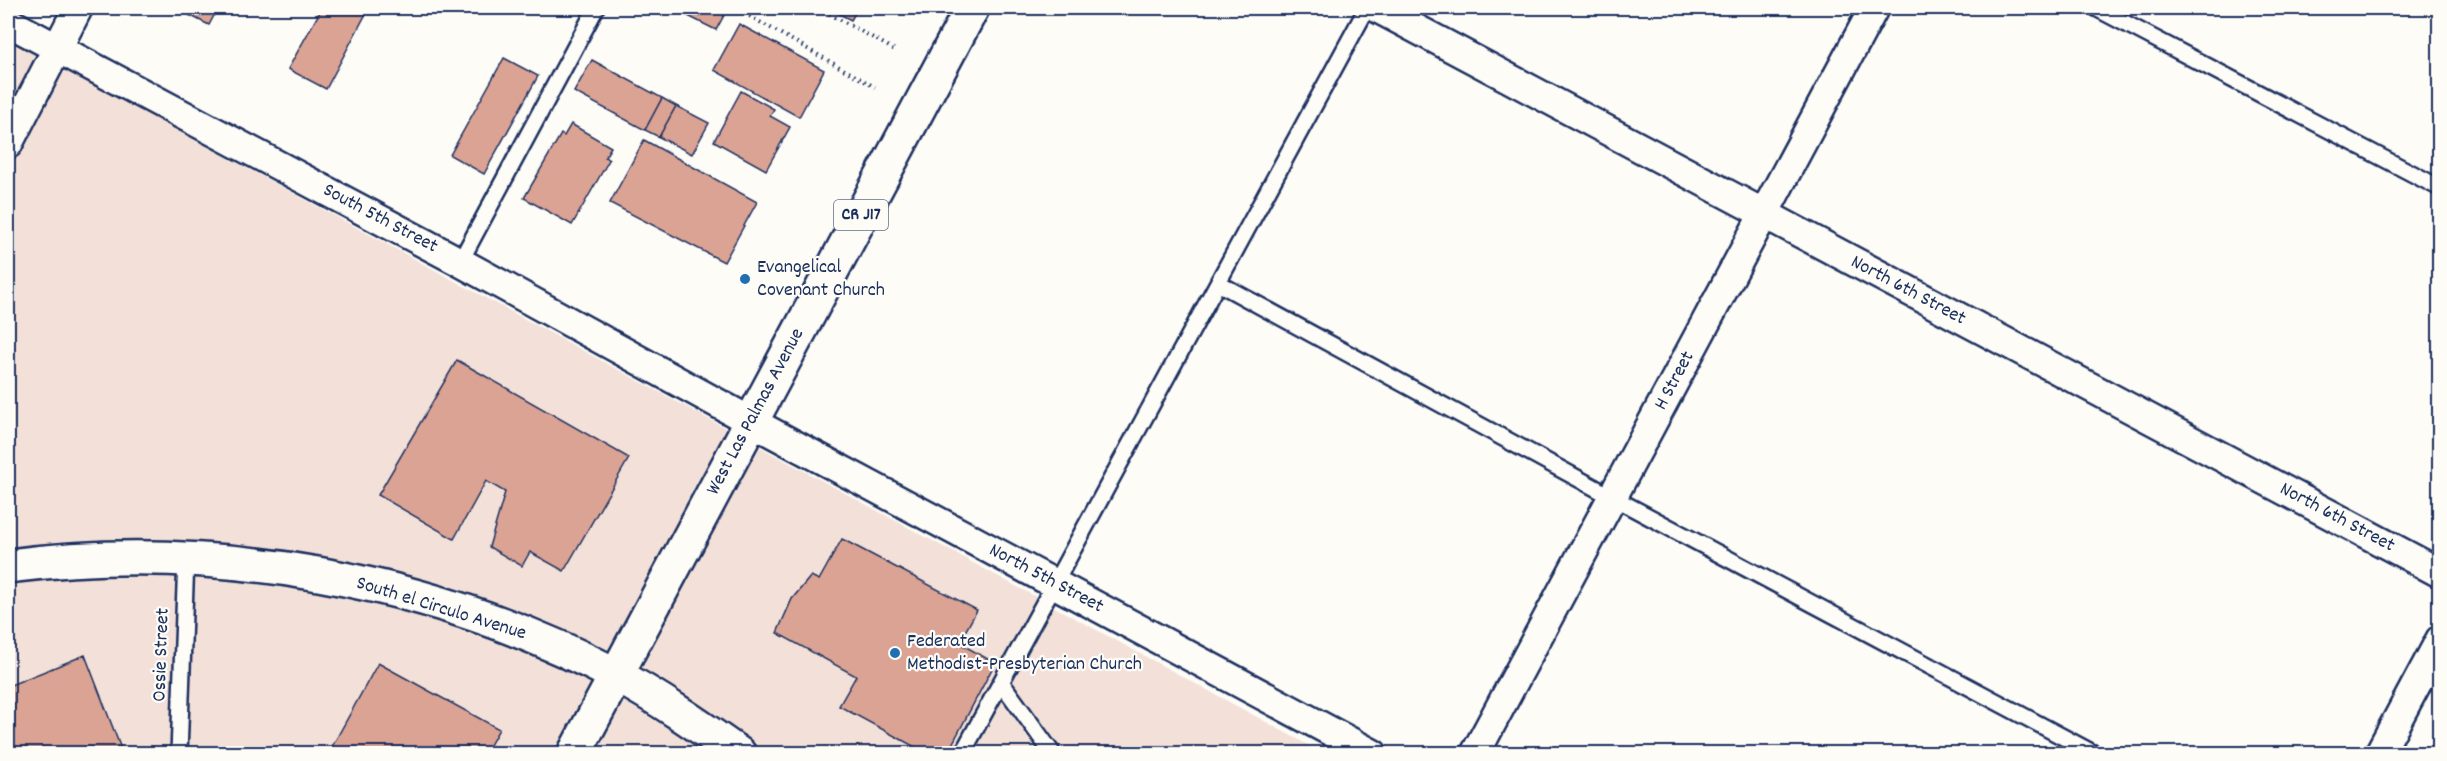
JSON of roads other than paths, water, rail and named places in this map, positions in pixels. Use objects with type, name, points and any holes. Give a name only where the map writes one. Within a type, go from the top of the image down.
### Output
[{"type":"main road","name":"West Las Palmas Avenue","points":[[574,753],[972,8]]},
{"type":"main road","name":"South el Circulo Avenue","points":[[8,566],[93,558],[186,558],[274,566],[380,586],[467,612],[535,637],[616,675],[676,710],[739,753]]},
{"type":"street","points":[[8,144],[78,8]]},
{"type":"street","name":"North 6th Street","points":[[1377,8],[2439,573]]},
{"type":"street","name":"H Street","points":[[1475,753],[1874,8]]},
{"type":"street","name":"South 5th Street","points":[[8,22],[460,262],[750,421]]},
{"type":"street","name":"North 5th Street","points":[[750,421],[1373,753]]},
{"type":"street","points":[[2379,753],[2439,640]]},
{"type":"lane","points":[[460,262],[596,8]]},
{"type":"lane","points":[[962,753],[1367,8]]},
{"type":"lane","points":[[2096,8],[2439,188]]},
{"type":"lane","points":[[1218,283],[1612,497],[2095,753]]},
{"type":"lane","name":"Ossie Street","points":[[179,753],[186,558]]},
{"type":"lane","points":[[1002,682],[1053,753]]},
{"type":"place","name":"Evangelical Covenant Church","points":[[745,279]]},
{"type":"place","name":"Federated Methodist-Presbyterian Church","points":[[895,653]]}]
